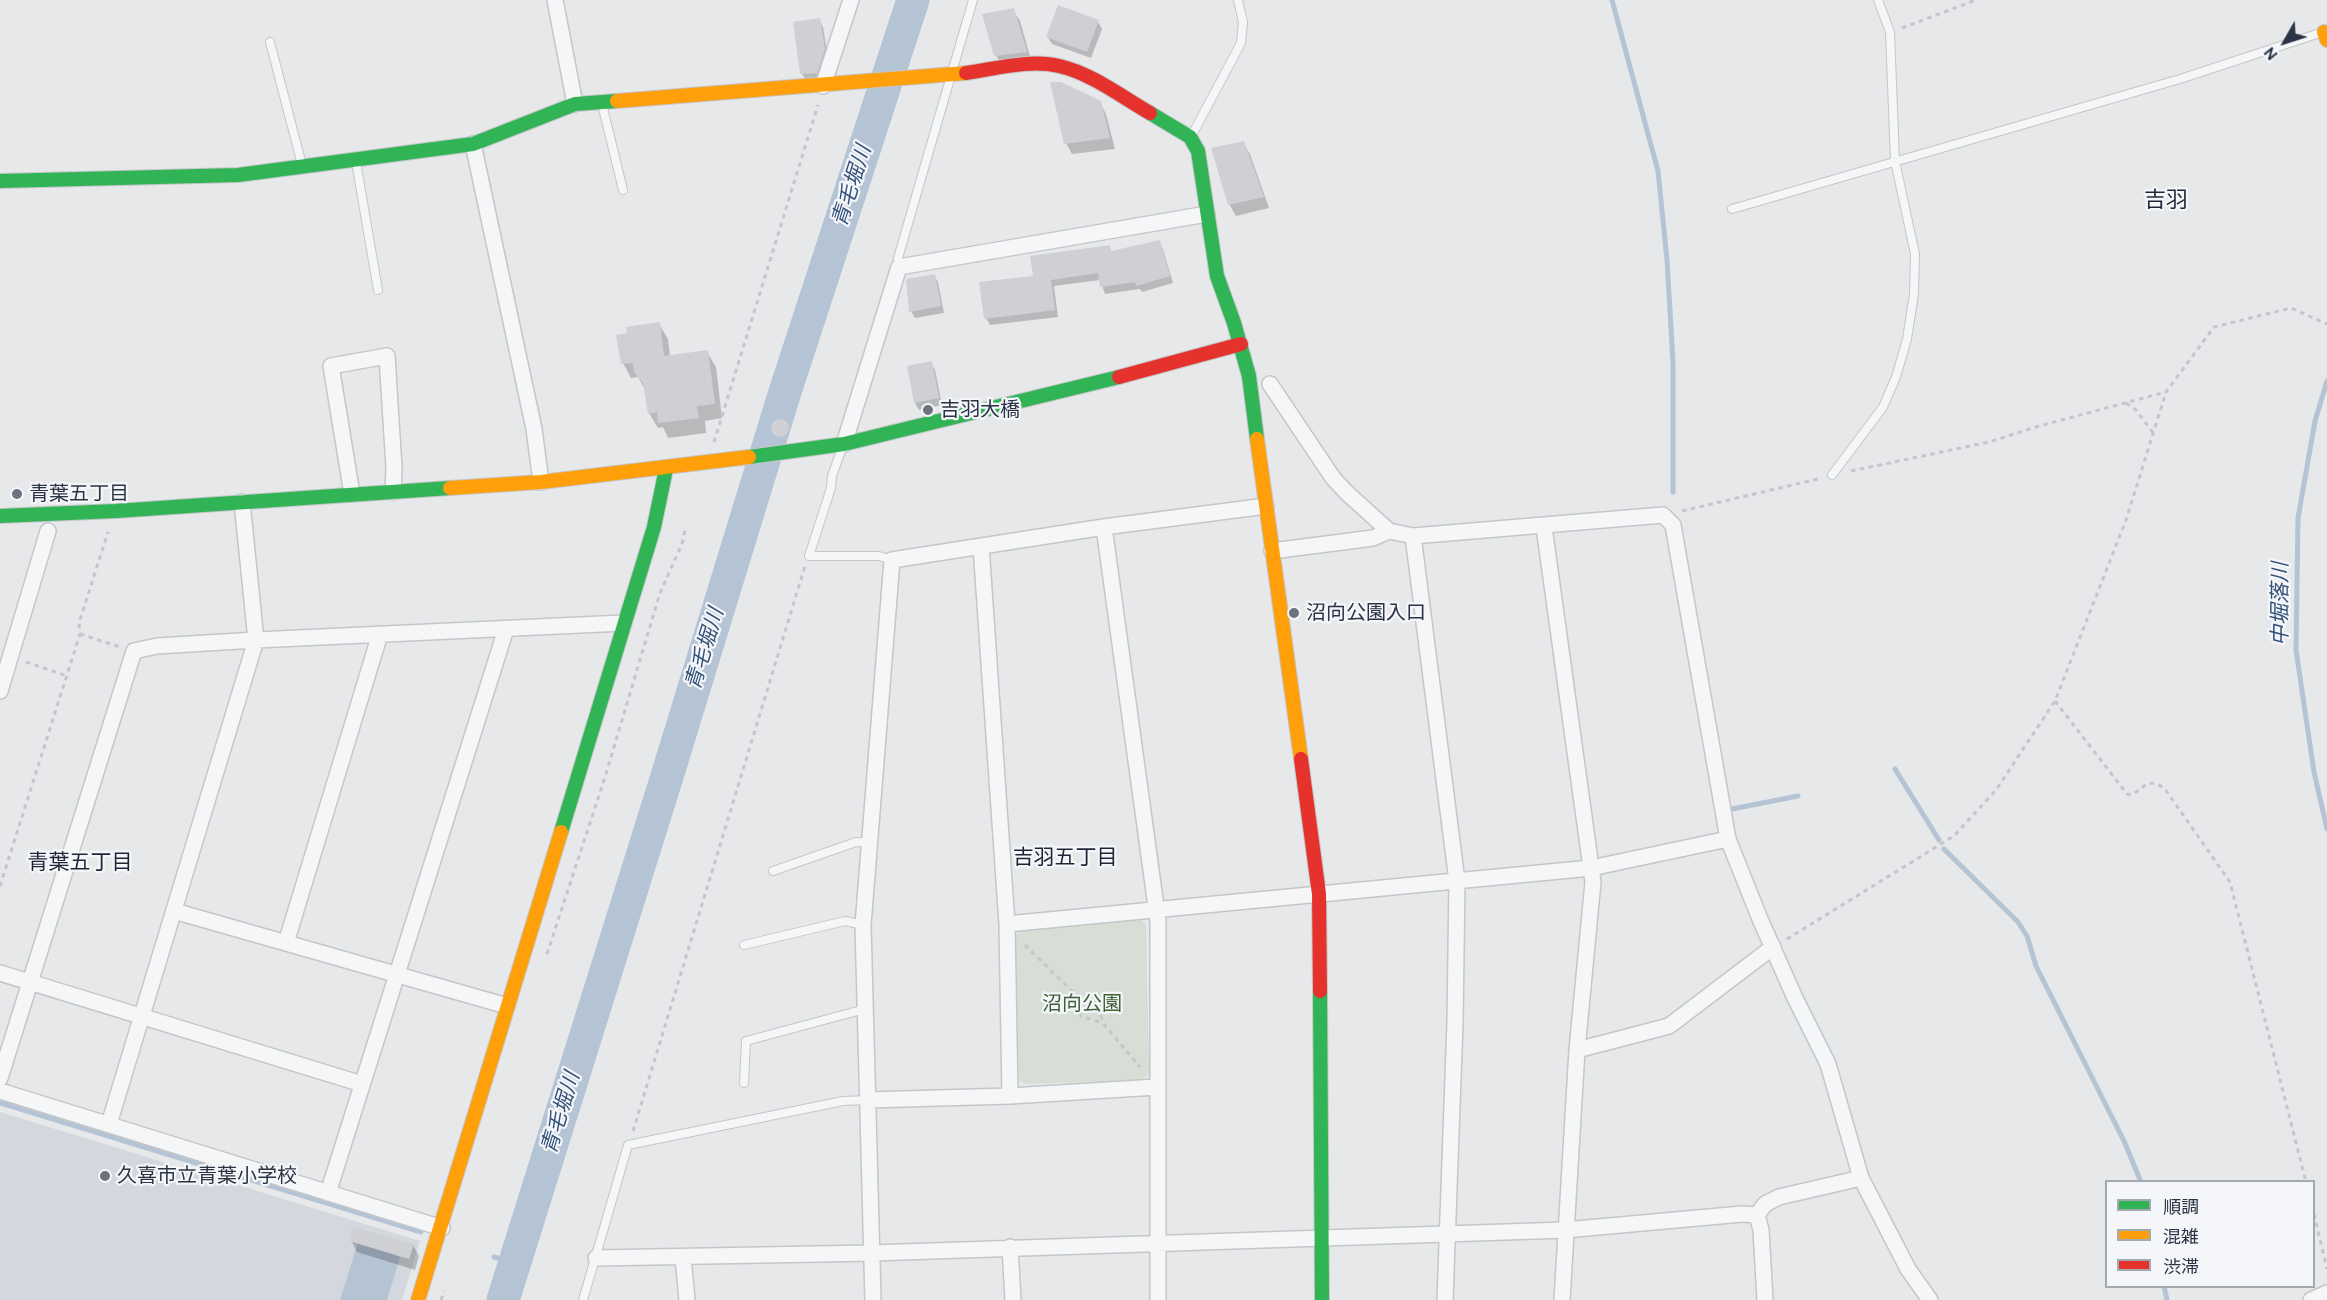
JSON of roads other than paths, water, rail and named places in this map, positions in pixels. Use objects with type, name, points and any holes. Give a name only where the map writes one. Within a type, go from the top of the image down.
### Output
[{"type":"street","points":[[555,0],[575,104]]},
{"type":"street","points":[[824,89],[851,0]]},
{"type":"street","points":[[0,181],[238,175],[473,144],[575,104],[824,89],[1037,64],[1059,66],[1090,78],[1190,137],[1198,151],[1217,276],[1241,344],[1249,376],[1319,894],[1322,1300]]},
{"type":"street","points":[[473,144],[534,429],[541,482]]},
{"type":"street","points":[[844,444],[899,267],[1207,214]]},
{"type":"street","points":[[0,516],[116,511],[541,482],[666,469],[828,447],[1099,383],[1241,344]]},
{"type":"street","points":[[352,494],[331,366],[387,356],[394,468],[393,492]]},
{"type":"street","points":[[1270,384],[1334,478],[1389,531],[1413,536],[1663,515],[1673,525],[1728,838],[1795,998],[1828,1064],[1861,1178],[1908,1269],[1930,1300]]},
{"type":"street","points":[[418,1300],[654,527],[666,469]]},
{"type":"street","points":[[109,1124],[256,640],[242,502]]},
{"type":"street","points":[[873,1300],[863,925],[892,560],[1104,527],[1266,506]]},
{"type":"street","points":[[1544,526],[1593,882],[1577,1050],[1562,1300]]},
{"type":"street","points":[[1104,527],[1158,921],[1158,1300]]},
{"type":"street","points":[[0,691],[5,657],[48,531]]},
{"type":"street","points":[[1272,551],[1373,538],[1389,531]]},
{"type":"street","points":[[1413,536],[1457,881],[1455,1023],[1445,1300]]},
{"type":"street","points":[[981,546],[1007,924],[1010,1096]]},
{"type":"street","points":[[0,1077],[134,651],[157,645],[623,623]]},
{"type":"street","points":[[328,1193],[506,629]]},
{"type":"street","points":[[286,943],[380,634]]},
{"type":"street","points":[[1007,924],[1591,868],[1728,838]]},
{"type":"street","points":[[174,911],[507,1006]]},
{"type":"street","points":[[1577,1050],[1670,1026],[1773,947]]},
{"type":"street","points":[[0,973],[362,1084]]},
{"type":"street","points":[[867,1100],[1010,1096],[1157,1087]]},
{"type":"street","points":[[0,1091],[442,1227]]},
{"type":"street","points":[[1757,1215],[1765,1204],[1779,1197],[1861,1178]]},
{"type":"street","points":[[596,1258],[872,1253],[1010,1247],[1321,1240],[1447,1233],[1565,1230],[1742,1214],[1757,1215]]},
{"type":"street","points":[[1757,1215],[1761,1230],[1765,1300]]},
{"type":"street","points":[[1010,1247],[1013,1300]]},
{"type":"street","points":[[683,1257],[687,1300]]},
{"type":"street","points":[[2311,1300],[2327,1293]]},
{"type":"lane","points":[[899,267],[898,258],[948,75],[973,0]]},
{"type":"lane","points":[[1190,137],[1241,43],[1243,22],[1238,0]]},
{"type":"lane","points":[[1832,475],[1883,407],[1896,376],[1907,339],[1914,294],[1915,254],[1895,160],[1890,32],[1878,0]]},
{"type":"lane","points":[[1732,209],[2325,36]]},
{"type":"lane","points":[[270,42],[302,166]]},
{"type":"lane","points":[[601,103],[623,190]]},
{"type":"lane","points":[[355,159],[378,290]]},
{"type":"lane","points":[[844,444],[832,476],[831,488],[809,556],[879,556],[892,560]]},
{"type":"lane","points":[[772,871],[856,842],[870,843]]},
{"type":"lane","points":[[744,945],[845,921],[863,925]]},
{"type":"lane","points":[[744,1083],[746,1041],[865,1009]]},
{"type":"lane","points":[[583,1300],[628,1145],[843,1101],[867,1100]]},
{"type":"water","points":[[358,1243],[400,1257],[387,1300],[340,1300]]},
{"type":"waterway","name":"青毛堀川","points":[[503,1300],[784,395],[913,0]]},
{"type":"waterway","points":[[1612,0],[1658,171],[1667,260],[1673,362],[1673,492]]},
{"type":"waterway","name":"中堀落川","points":[[2327,381],[2315,421],[2298,518],[2296,650],[2314,772],[2327,829]]},
{"type":"waterway","points":[[1895,769],[1939,840]]},
{"type":"waterway","points":[[1732,809],[1798,796]]},
{"type":"waterway","points":[[1944,849],[2018,922],[2027,936],[2036,966],[2124,1141],[2140,1180]]},
{"type":"waterway","points":[[0,1103],[421,1232]]},
{"type":"waterway","points":[[494,1257],[514,1263]]},
{"type":"waterway","points":[[2164,1288],[2167,1300]]},
{"type":"place","name":"吉羽大橋","points":[[928,410]]},
{"type":"place","name":"青葉五丁目","points":[[17,494]]},
{"type":"place","name":"沼向公園入口","points":[[1294,613]]},
{"type":"place","name":"久喜市立青葉小学校","points":[[105,1176]]},
{"type":"district","name":"吉羽","points":[[2166,201]]},
{"type":"district","name":"吉羽五丁目","points":[[1065,858]]},
{"type":"district","name":"青葉五丁目","points":[[80,863]]},
{"type":"park label","name":"沼向公園","points":[[1082,1004]]}]
